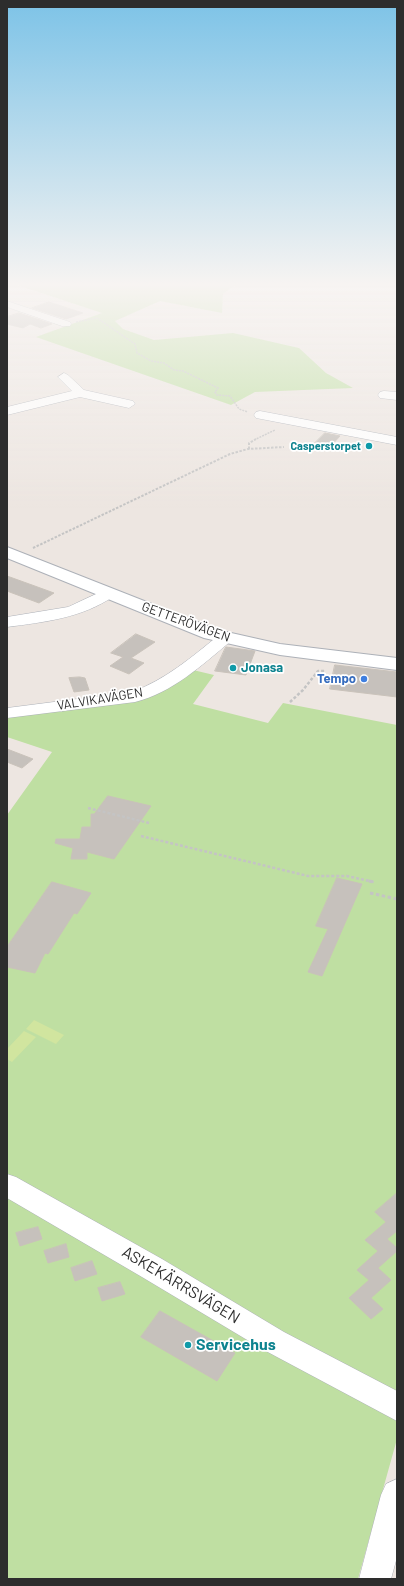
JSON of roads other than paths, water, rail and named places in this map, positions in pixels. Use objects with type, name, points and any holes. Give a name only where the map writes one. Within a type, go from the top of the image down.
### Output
[{"type":"street","points":[[64,377],[80,393]]},
{"type":"street","points":[[7,412],[80,393],[129,404]]},
{"type":"street","points":[[384,395],[397,396]]},
{"type":"street","points":[[260,415],[397,441]]},
{"type":"street","name":"GETTERÖVÄGEN","points":[[11,554],[225,638],[284,650],[397,664]]},
{"type":"street","points":[[7,622],[51,616],[100,599],[109,593]]},
{"type":"street","name":"VALVIKAVÄGEN","points":[[7,713],[135,697],[146,693],[170,679],[225,638]]},
{"type":"street","name":"ASKEKÄRRSVÄGEN","points":[[7,1185],[274,1340],[397,1407]]},
{"type":"street","points":[[375,1579],[397,1495]]},
{"type":"place","name":"Casperstorpet","points":[[369,446]]},
{"type":"place","name":"Jonasa","points":[[233,668]]},
{"type":"place","name":"Tempo","points":[[364,679]]},
{"type":"place","name":"Servicehus","points":[[188,1345]]}]
